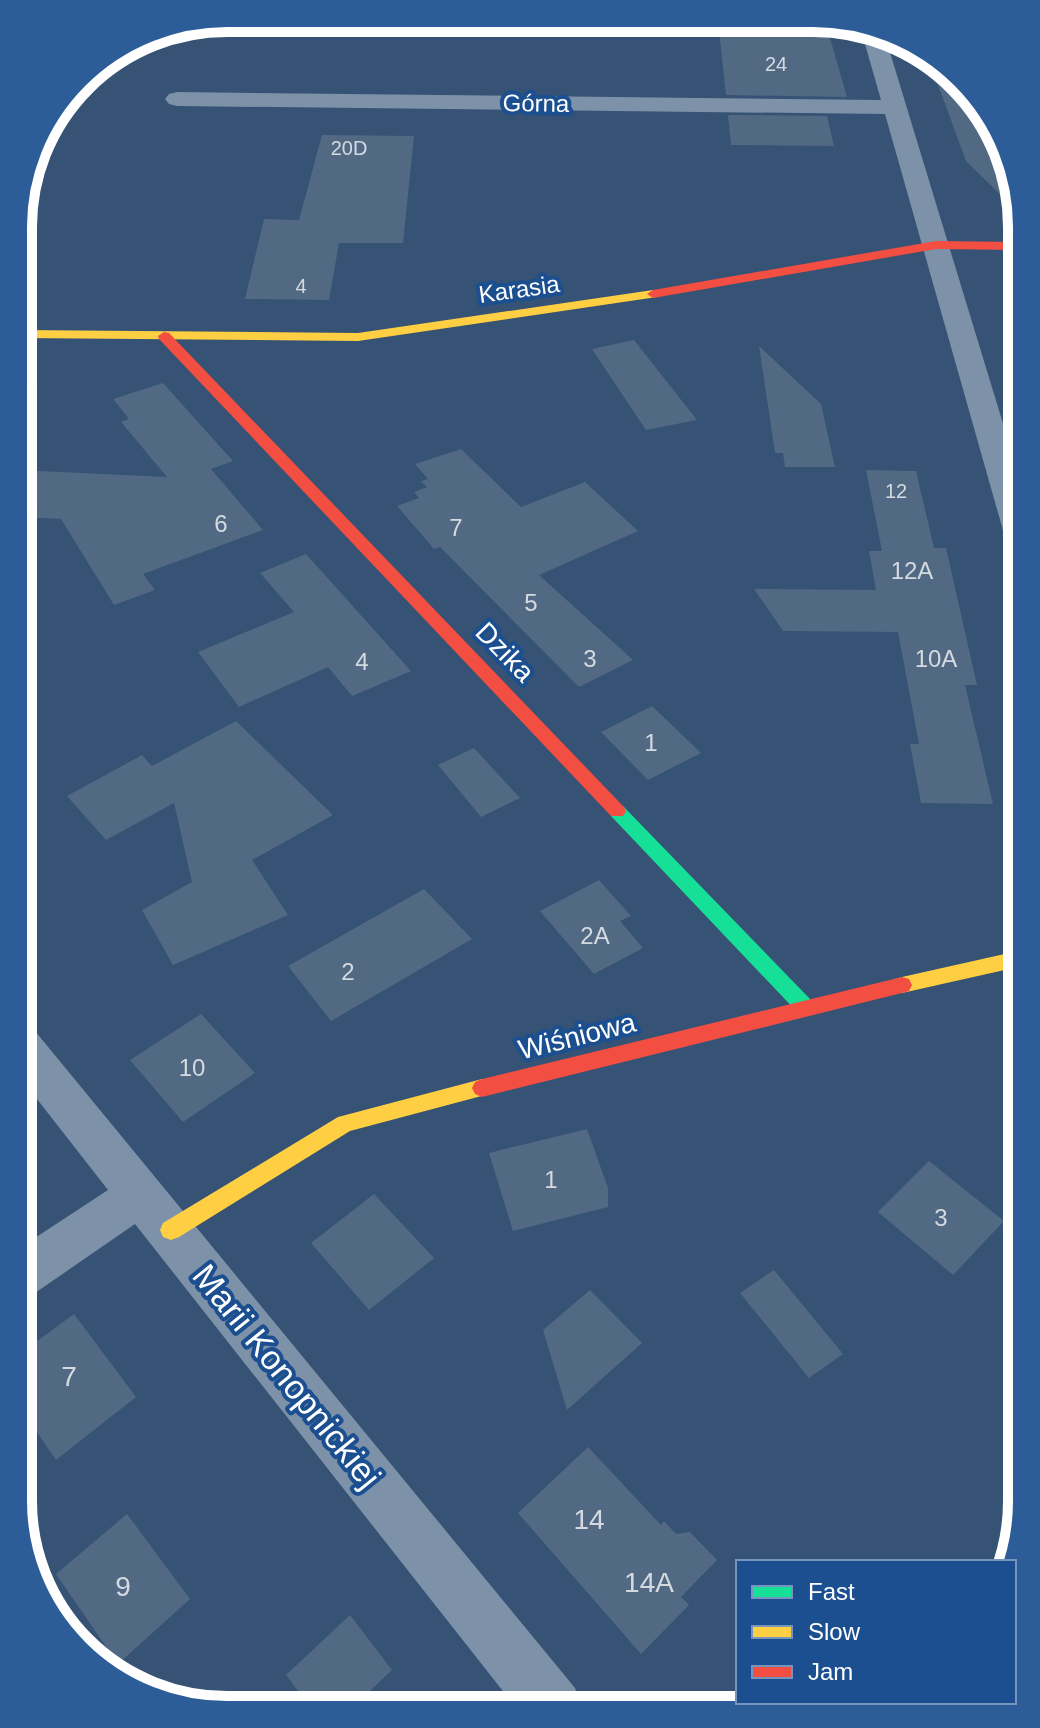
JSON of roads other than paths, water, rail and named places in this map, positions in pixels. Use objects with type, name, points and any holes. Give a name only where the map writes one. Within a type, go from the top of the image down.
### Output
[{"type":"street","points":[[876,43],[1008,493]]},
{"type":"street","name":"Górna","points":[[177,99],[894,107]]},
{"type":"street","name":"Karasia","points":[[32,334],[358,337],[720,284],[936,245],[1008,246]]},
{"type":"street","name":"Dzika","points":[[164,336],[805,1007]]},
{"type":"street","name":"Wiśniowa","points":[[156,1212],[345,1123],[805,1007],[1008,961]]},
{"type":"street","name":"Marii Konopnickiej","points":[[32,1060],[544,1696]]},
{"type":"street","points":[[32,1270],[156,1212]]}]
